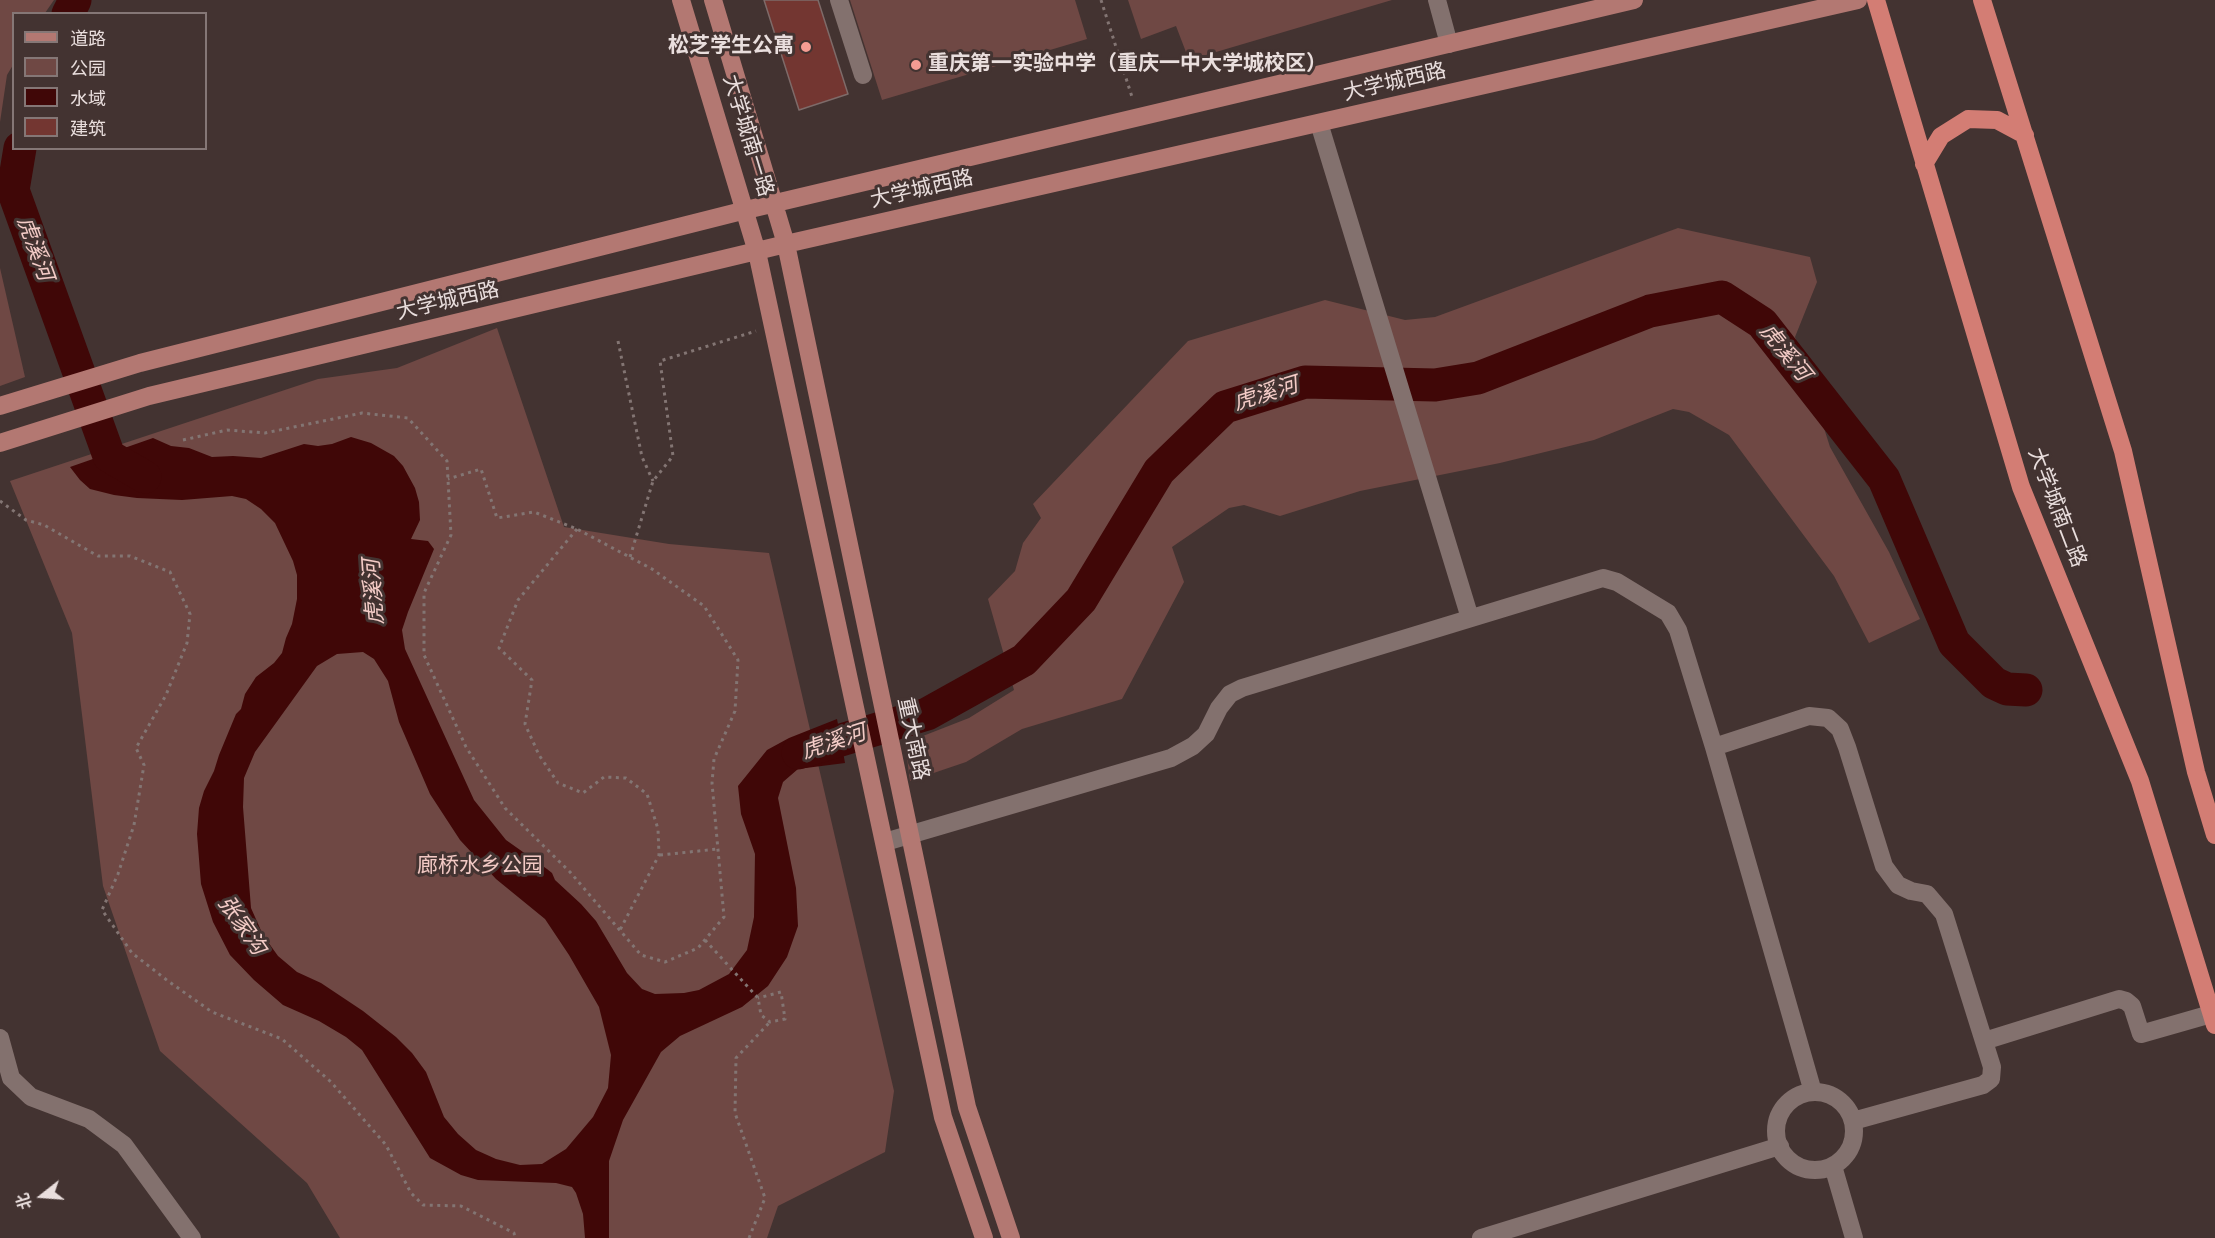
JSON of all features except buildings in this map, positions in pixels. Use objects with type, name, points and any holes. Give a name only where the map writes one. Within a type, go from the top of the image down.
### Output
[{"type":"highway","name":"大学城南二路","points":[[1875,0],[2021,487],[2140,781],[2213,1019]]},
{"type":"highway","points":[[1982,0],[2123,451],[2196,772],[2215,835]]},
{"type":"highway","points":[[1924,164],[1941,136],[1968,119],[1997,120],[2025,135]]},
{"type":"main road","name":"大学城南一路","points":[[681,0],[757,252]]},
{"type":"main road","name":"大学城南一路","points":[[713,0],[786,244]]},
{"type":"main road","name":"大学城西路","points":[[6,404],[140,363],[746,210],[1634,0]]},
{"type":"main road","name":"大学城西路","points":[[0,443],[149,396],[786,244],[1858,0]]},
{"type":"main road","name":"重大南路","points":[[786,244],[967,1107],[1011,1238]]},
{"type":"main road","points":[[757,252],[943,1117],[984,1238]]},
{"type":"street","points":[[839,0],[863,75]]},
{"type":"street","points":[[1437,0],[1449,44]]},
{"type":"street","points":[[1319,123],[1470,618]]},
{"type":"street","points":[[885,842],[1171,758],[1193,746],[1206,734],[1219,708],[1230,694],[1242,688],[1603,578],[1617,582],[1668,613],[1677,630],[1714,747],[1813,1092]]},
{"type":"street","points":[[1714,747],[1809,716],[1828,718],[1840,729],[1847,747],[1884,866],[1898,885],[1911,891],[1928,894],[1944,914],[1992,1067],[1991,1079],[1983,1085],[1853,1121]]},
{"type":"street","points":[[1984,1041],[2119,999],[2132,1006],[2141,1034],[2213,1019]]},
{"type":"street","points":[[0,1038],[11,1078],[31,1097],[89,1119],[124,1145],[192,1238]]},
{"type":"street","points":[[1813,1092],[1826,1093],[1838,1099],[1848,1109],[1853,1121],[1854,1134],[1851,1147],[1833,1166],[1820,1169],[1802,1167],[1786,1156],[1780,1146],[1777,1134],[1782,1110],[1796,1098],[1813,1092]]},
{"type":"street","points":[[1481,1238],[1780,1146]]},
{"type":"street","points":[[1833,1166],[1854,1238]]},
{"type":"path","points":[[1101,0],[1137,117]]},
{"type":"path","points":[[630,557],[653,481],[673,456],[660,361],[774,326]]},
{"type":"path","points":[[618,341],[642,457],[653,481]]},
{"type":"path","points":[[183,440],[227,430],[265,433],[362,413],[408,418],[447,461],[451,535],[424,594],[424,655],[466,747],[505,808],[570,872],[640,955],[665,962],[698,948],[724,917],[712,783],[714,759],[735,711],[738,660],[704,606],[652,569],[577,529],[534,512],[498,518],[481,469],[448,479]]},
{"type":"path","points":[[0,501],[26,520],[44,525],[98,556],[130,556],[170,572],[190,614],[187,644],[166,695],[136,748],[144,765],[134,825],[118,874],[102,910],[108,919],[132,953],[168,981],[212,1012],[282,1039],[331,1082],[386,1145],[411,1193],[423,1205],[461,1206],[514,1233],[515,1238]]},
{"type":"path","points":[[577,529],[518,600],[499,648],[532,680],[525,724],[539,755],[558,783],[583,793],[604,777],[626,778],[647,794],[658,829],[659,855],[620,930]]},
{"type":"path","points":[[659,855],[718,849]]},
{"type":"path","points":[[705,940],[758,998],[761,1015],[770,1022]]},
{"type":"path","points":[[749,1238],[765,1198],[735,1113],[736,1058],[770,1022],[785,1020],[781,992],[758,998]]},
{"type":"green space","points":[[0,0],[54,0],[46,12],[12,12],[12,67],[7,75],[0,122]]},
{"type":"green space","points":[[850,0],[1075,0],[1087,39],[882,100]]},
{"type":"green space","points":[[1128,0],[1392,0],[1189,60],[1176,26],[1141,39]]},
{"type":"green space","points":[[1678,228],[1810,257],[1817,282],[1795,337],[1830,447],[1889,552],[1920,619],[1869,643],[1834,576],[1729,435],[1689,412],[1673,409],[1594,440],[1500,463],[1360,491],[1280,516],[1244,505],[1229,508],[1172,547],[1184,582],[1122,699],[1022,729],[966,762],[910,781],[905,743],[969,718],[1014,690],[988,599],[1015,571],[1023,543],[1041,518],[1033,504],[1188,341],[1325,300],[1405,320],[1435,317]]},
{"type":"green space","points":[[0,268],[25,377],[0,386]]},
{"type":"green space","name":"廊桥水乡公园","points":[[497,328],[564,527],[669,544],[769,553],[894,1091],[885,1152],[778,1206],[767,1238],[340,1238],[307,1183],[160,1051],[103,886],[72,633],[10,481],[318,379],[397,368]]},
{"type":"water","name":"张家沟","points":[[351,437],[371,443],[394,456],[403,466],[415,488],[420,520],[411,539],[428,541],[434,549],[402,630],[405,649],[474,800],[506,840],[552,873],[555,880],[581,904],[596,921],[627,973],[642,989],[655,994],[699,990],[729,974],[747,950],[754,917],[755,854],[741,814],[738,786],[767,750],[789,738],[837,719],[845,763],[798,769],[783,782],[778,798],[796,888],[798,926],[787,957],[768,986],[742,1007],[680,1036],[661,1052],[623,1120],[609,1161],[609,1238],[585,1238],[583,1214],[572,1187],[556,1183],[478,1180],[461,1175],[430,1158],[362,1050],[346,1037],[319,1021],[283,1005],[230,955],[213,922],[201,884],[197,834],[199,808],[236,714],[241,709],[245,694],[256,677],[274,663],[282,653],[292,624],[297,599],[297,575],[293,561],[275,523],[261,509],[246,499],[232,496],[182,500],[114,495],[90,489],[70,467],[153,438],[171,446],[189,448],[212,457],[261,458],[304,444],[318,446]],"holes":[[[363,652],[374,659],[388,681],[399,722],[430,794],[460,840],[496,879],[545,919],[599,1007],[611,1055],[608,1088],[593,1117],[566,1149],[542,1164],[520,1165],[496,1159],[476,1150],[444,1117],[426,1072],[412,1053],[363,1011],[321,983],[297,972],[278,956],[263,935],[251,908],[243,807],[244,778],[255,752],[317,666],[337,654]]]},
{"type":"waterway","name":"虎溪河","points":[[69,12],[75,0]]},
{"type":"waterway","name":"虎溪河","points":[[20,150],[13,190],[109,456],[145,477]]},
{"type":"waterway","name":"虎溪河","points":[[798,753],[927,714],[1024,660],[1081,600],[1159,471],[1225,407],[1305,382],[1435,385],[1478,378],[1650,311],[1722,297],[1762,323],[1884,479],[1954,643],[1994,683],[2007,689],[2026,690]]},
{"type":"place","name":"松芝学生公寓","points":[[806,47]]},
{"type":"place","name":"重庆第一实验中学（重庆一中大学城校区）","points":[[916,65]]}]
